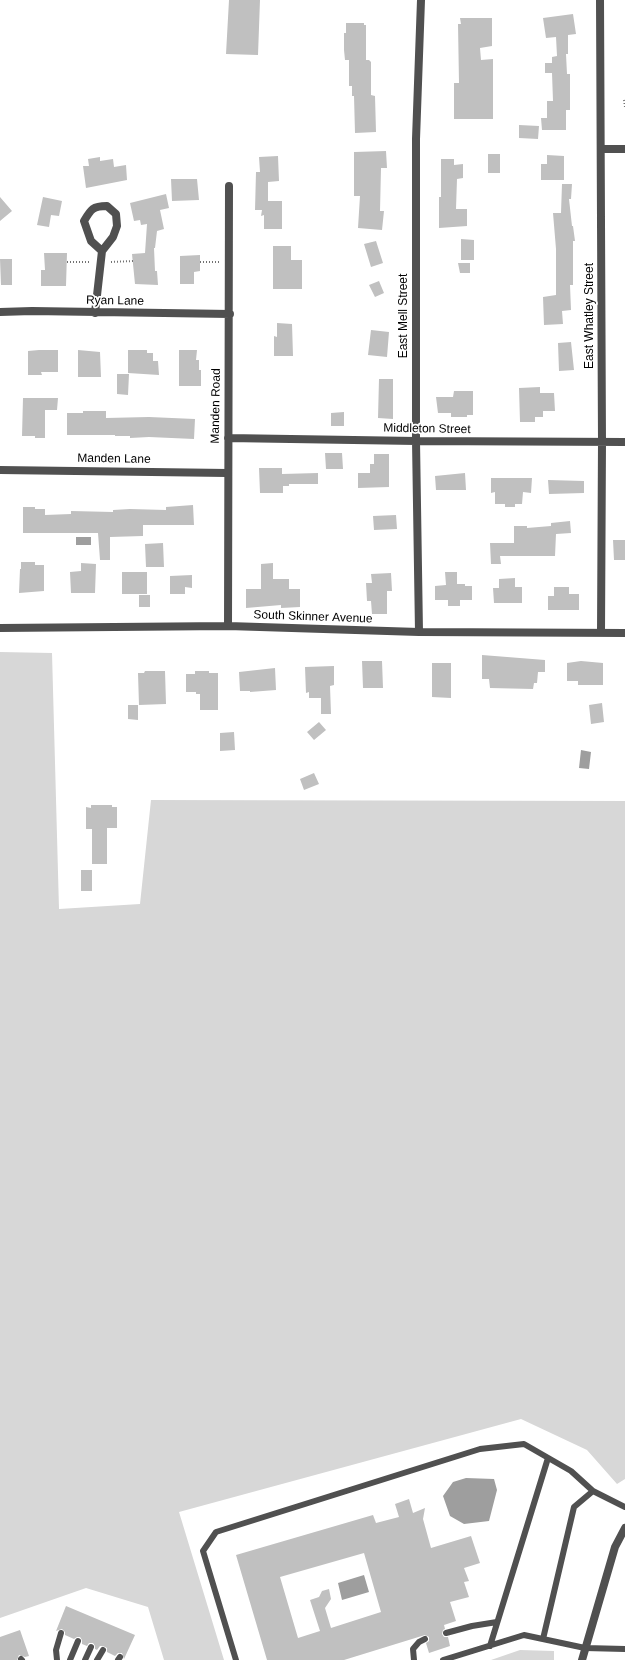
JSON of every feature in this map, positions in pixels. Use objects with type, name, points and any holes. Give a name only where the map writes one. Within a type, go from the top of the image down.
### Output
[{"type":"street","name":"East Mell Street","points":[[419,632],[416,441],[416,139],[421,0]]},
{"type":"street","name":"East Whatley Street","points":[[600,0],[602,442],[601,632]]},
{"type":"street","points":[[601,149],[625,149]]},
{"type":"street","name":"Manden Road","points":[[228,626],[227,472],[230,314],[229,186]]},
{"type":"street","points":[[94,312],[102,251],[113,237],[117,226],[116,214],[107,206],[97,206],[90,210],[84,221],[91,241],[102,251]]},
{"type":"street","name":"Ryan Lane","points":[[0,312],[32,311],[230,314]]},
{"type":"street","name":"Middleton Street","points":[[228,438],[625,442]]},
{"type":"street","name":"Manden Lane","points":[[0,470],[227,472]]},
{"type":"street","name":"South Skinner Avenue","points":[[0,628],[228,626],[419,632],[625,633]]},
{"type":"street","points":[[582,1660],[615,1547],[625,1528]]},
{"type":"lane","points":[[236,1660],[203,1551],[216,1532],[480,1450],[524,1444],[571,1471],[593,1491],[625,1507]]},
{"type":"lane","points":[[490,1646],[548,1458]]},
{"type":"lane","points":[[543,1639],[574,1507],[593,1491]]},
{"type":"lane","points":[[446,1633],[472,1626],[497,1622]]},
{"type":"lane","points":[[57,1660],[56,1650],[61,1633]]},
{"type":"lane","points":[[443,1660],[524,1635],[585,1648],[625,1649]]},
{"type":"lane","points":[[414,1660],[413,1649],[419,1642],[425,1639]]},
{"type":"lane","points":[[70,1660],[78,1641]]},
{"type":"lane","points":[[85,1660],[91,1647]]},
{"type":"lane","points":[[97,1660],[103,1650]]},
{"type":"path","points":[[624,100],[625,107]]},
{"type":"path","points":[[67,262],[133,261]]},
{"type":"path","points":[[200,262],[229,262]]},
{"type":"shaded area","points":[[76,537],[91,537],[91,545],[76,545]]},
{"type":"shaded area","points":[[0,652],[52,653],[59,909],[140,904],[151,800],[625,801],[625,1479],[617,1484],[587,1450],[521,1419],[179,1512],[224,1660],[164,1660],[148,1607],[86,1588],[0,1618]]},
{"type":"shaded area","points":[[581,750],[591,752],[589,769],[579,768]]},
{"type":"shaded area","points":[[466,1478],[494,1479],[497,1490],[489,1521],[464,1524],[450,1516],[443,1496],[453,1482]]},
{"type":"shaded area","points":[[364,1575],[369,1592],[342,1600],[338,1583]]},
{"type":"shaded area","points":[[520,1650],[554,1651],[554,1660],[491,1660]]},
{"type":"building","points":[[229,0],[260,0],[258,55],[226,54]]},
{"type":"building","points":[[573,14],[576,34],[568,35],[568,54],[566,54],[567,74],[570,74],[570,110],[566,110],[566,130],[542,130],[541,118],[547,118],[547,101],[553,101],[552,73],[545,73],[545,63],[552,63],[552,57],[557,56],[556,37],[546,38],[543,18]]},
{"type":"building","points":[[460,18],[492,18],[492,46],[480,48],[481,60],[493,59],[493,119],[454,119],[454,83],[459,83],[458,24],[461,24]]},
{"type":"building","points":[[346,23],[364,23],[364,25],[366,25],[366,60],[371,62],[371,95],[375,96],[376,132],[355,133],[354,96],[352,96],[352,86],[349,86],[349,60],[345,60],[344,50],[344,33],[346,33]]},
{"type":"building","points":[[519,125],[539,126],[538,139],[519,138]]},
{"type":"building","points":[[386,151],[387,168],[381,168],[380,211],[384,211],[382,230],[358,228],[360,196],[354,196],[354,152]]},
{"type":"building","points":[[488,154],[500,154],[500,173],[488,173]]},
{"type":"building","points":[[547,155],[564,156],[564,180],[541,180],[541,164],[547,164]]},
{"type":"building","points":[[278,156],[279,181],[268,182],[268,201],[282,201],[282,229],[264,229],[264,215],[261,216],[262,210],[255,210],[256,172],[260,172],[259,157]]},
{"type":"building","points":[[100,157],[100,161],[113,159],[114,167],[126,165],[127,180],[86,188],[83,166],[89,166],[88,159]]},
{"type":"building","points":[[441,159],[454,159],[454,165],[463,164],[463,178],[457,179],[456,209],[467,209],[467,226],[439,228]]},
{"type":"building","points":[[171,179],[197,179],[199,200],[172,201]]},
{"type":"building","points":[[562,184],[572,184],[571,199],[569,199],[575,241],[573,241],[573,285],[570,285],[571,310],[562,311],[563,324],[544,325],[543,297],[556,295],[556,249],[553,213],[561,213]]},
{"type":"building","points":[[166,194],[169,208],[160,210],[164,229],[157,231],[154,248],[155,271],[157,271],[158,285],[135,284],[132,254],[145,253],[147,224],[141,225],[140,220],[134,221],[130,203]]},
{"type":"building","points":[[0,197],[12,211],[0,221]]},
{"type":"building","points":[[43,197],[62,201],[59,216],[51,215],[49,227],[37,225]]},
{"type":"building","points":[[461,239],[474,240],[474,260],[461,260]]},
{"type":"building","points":[[376,241],[383,263],[371,267],[364,244]]},
{"type":"building","points":[[273,246],[291,246],[291,260],[302,260],[302,289],[273,289]]},
{"type":"building","points":[[44,253],[67,253],[66,286],[41,286],[41,270],[45,270]]},
{"type":"building","points":[[200,255],[200,271],[194,272],[194,284],[180,284],[180,256]]},
{"type":"building","points":[[0,259],[12,259],[12,285],[1,285]]},
{"type":"building","points":[[458,263],[470,263],[470,273],[460,273]]},
{"type":"building","points":[[379,281],[384,293],[375,297],[369,285]]},
{"type":"building","points":[[277,323],[292,324],[293,356],[274,356],[274,336],[277,337]]},
{"type":"building","points":[[371,330],[389,332],[387,357],[368,355]]},
{"type":"building","points":[[571,342],[574,370],[559,371],[558,343]]},
{"type":"building","points":[[58,350],[58,372],[41,372],[42,375],[28,375],[28,351]]},
{"type":"building","points":[[78,350],[100,352],[101,377],[78,377]]},
{"type":"building","points":[[128,350],[147,350],[147,353],[153,353],[153,361],[158,361],[159,375],[128,373]]},
{"type":"building","points":[[179,350],[197,350],[196,360],[199,360],[199,370],[201,370],[201,386],[179,386]]},
{"type":"building","points":[[117,374],[129,374],[128,395],[117,394]]},
{"type":"building","points":[[379,379],[393,379],[393,419],[378,418]]},
{"type":"building","points":[[540,387],[540,393],[554,393],[555,411],[543,411],[543,417],[535,417],[535,422],[520,422],[519,388]]},
{"type":"building","points":[[454,391],[473,391],[473,415],[467,415],[467,417],[451,417],[451,413],[438,413],[436,397],[453,397]]},
{"type":"building","points":[[23,398],[58,398],[57,410],[45,410],[45,438],[22,436]]},
{"type":"building","points":[[83,411],[106,411],[106,418],[149,417],[195,419],[194,439],[149,437],[130,438],[130,436],[115,435],[67,435],[67,413],[83,413]]},
{"type":"building","points":[[344,412],[344,426],[331,426],[331,413]]},
{"type":"building","points":[[325,453],[342,453],[343,469],[326,469]]},
{"type":"building","points":[[374,454],[389,454],[389,487],[358,488],[358,473],[370,473],[370,464],[374,464]]},
{"type":"building","points":[[259,468],[282,468],[282,474],[318,473],[318,484],[289,484],[289,486],[283,486],[283,493],[260,493]]},
{"type":"building","points":[[465,473],[466,490],[436,490],[435,476]]},
{"type":"building","points":[[491,478],[532,478],[531,493],[523,492],[522,504],[515,504],[515,507],[505,507],[505,504],[495,504],[495,492],[491,493]]},
{"type":"building","points":[[548,480],[584,481],[584,493],[549,494]]},
{"type":"building","points":[[193,505],[194,525],[143,525],[143,536],[110,537],[110,560],[100,560],[98,533],[23,533],[23,507],[45,509],[45,515],[71,514],[71,511],[113,512],[113,510],[130,509],[166,510],[166,507]]},
{"type":"building","points":[[396,515],[397,529],[374,530],[373,516]]},
{"type":"building","points":[[570,521],[571,533],[556,534],[555,556],[500,556],[501,564],[491,564],[490,543],[514,543],[514,526],[527,526],[527,528],[551,526],[551,523]]},
{"type":"building","points":[[613,540],[625,540],[625,560],[614,560]]},
{"type":"building","points":[[163,543],[164,567],[146,567],[145,544]]},
{"type":"building","points":[[21,562],[35,562],[35,565],[44,565],[44,591],[19,593]]},
{"type":"building","points":[[81,563],[96,564],[95,593],[71,593],[70,572],[81,571]]},
{"type":"building","points":[[273,563],[273,579],[289,579],[289,589],[300,589],[300,607],[281,608],[281,605],[246,608],[246,589],[261,589],[261,564]]},
{"type":"building","points":[[122,572],[147,572],[147,594],[122,594]]},
{"type":"building","points":[[445,572],[457,572],[457,584],[472,586],[472,600],[460,600],[460,606],[448,606],[448,600],[435,600],[435,586],[446,585]]},
{"type":"building","points":[[391,573],[392,591],[387,591],[387,614],[372,614],[371,601],[367,601],[366,583],[372,583],[371,574]]},
{"type":"building","points":[[192,575],[192,588],[185,587],[185,594],[170,594],[170,576]]},
{"type":"building","points":[[515,578],[515,587],[522,587],[522,603],[494,603],[493,588],[499,588],[499,579]]},
{"type":"building","points":[[554,587],[569,587],[569,594],[579,594],[579,610],[548,610],[548,596],[554,596]]},
{"type":"building","points":[[139,595],[150,595],[150,607],[139,607]]},
{"type":"building","points":[[482,655],[545,660],[545,672],[538,672],[537,683],[534,683],[533,689],[490,688],[489,679],[482,679]]},
{"type":"building","points":[[362,661],[382,661],[383,688],[363,688]]},
{"type":"building","points":[[581,661],[603,663],[603,685],[578,685],[578,681],[567,681],[567,663]]},
{"type":"building","points":[[432,663],[451,663],[451,698],[432,697]]},
{"type":"building","points":[[334,666],[334,685],[330,686],[331,714],[321,714],[321,698],[309,698],[309,692],[306,693],[305,667]]},
{"type":"building","points":[[275,668],[276,690],[250,692],[240,691],[239,672]]},
{"type":"building","points":[[145,671],[165,671],[166,704],[139,705],[138,673],[144,673]]},
{"type":"building","points":[[195,671],[209,671],[209,673],[218,673],[218,710],[200,710],[200,694],[196,694],[196,692],[186,692],[186,674],[195,674]]},
{"type":"building","points":[[602,703],[604,722],[591,724],[589,705]]},
{"type":"building","points":[[128,705],[138,705],[138,720],[128,719]]},
{"type":"building","points":[[319,722],[326,730],[314,740],[307,732]]},
{"type":"building","points":[[234,732],[235,750],[220,751],[220,733]]},
{"type":"building","points":[[314,773],[319,784],[304,790],[300,779]]},
{"type":"building","points":[[91,805],[112,805],[112,807],[117,807],[117,828],[107,828],[107,864],[92,864],[92,829],[86,829],[86,807],[91,808]]},
{"type":"building","points":[[81,870],[92,870],[92,891],[81,891]]},
{"type":"building","points":[[409,1499],[413,1513],[425,1508],[423,1519],[431,1548],[471,1536],[480,1563],[464,1568],[469,1581],[464,1582],[469,1597],[450,1602],[456,1621],[444,1625],[445,1629],[443,1630],[442,1634],[444,1637],[448,1637],[450,1646],[429,1653],[426,1643],[429,1641],[429,1637],[425,1635],[344,1660],[267,1660],[236,1555],[373,1515],[376,1523],[399,1517],[395,1504]],"holes":[[[364,1553],[381,1612],[331,1628],[325,1608],[331,1599],[329,1589],[322,1591],[319,1597],[310,1600],[320,1631],[298,1638],[280,1577]]]},
{"type":"building","points":[[66,1606],[135,1635],[124,1659],[122,1653],[118,1653],[115,1656],[107,1652],[107,1648],[103,1646],[100,1646],[97,1650],[95,1649],[93,1643],[89,1643],[87,1646],[82,1644],[80,1637],[74,1639],[65,1635],[65,1632],[62,1629],[56,1631]]},
{"type":"building","points":[[20,1630],[29,1656],[25,1657],[19,1655],[17,1660],[0,1660],[0,1637]]}]
